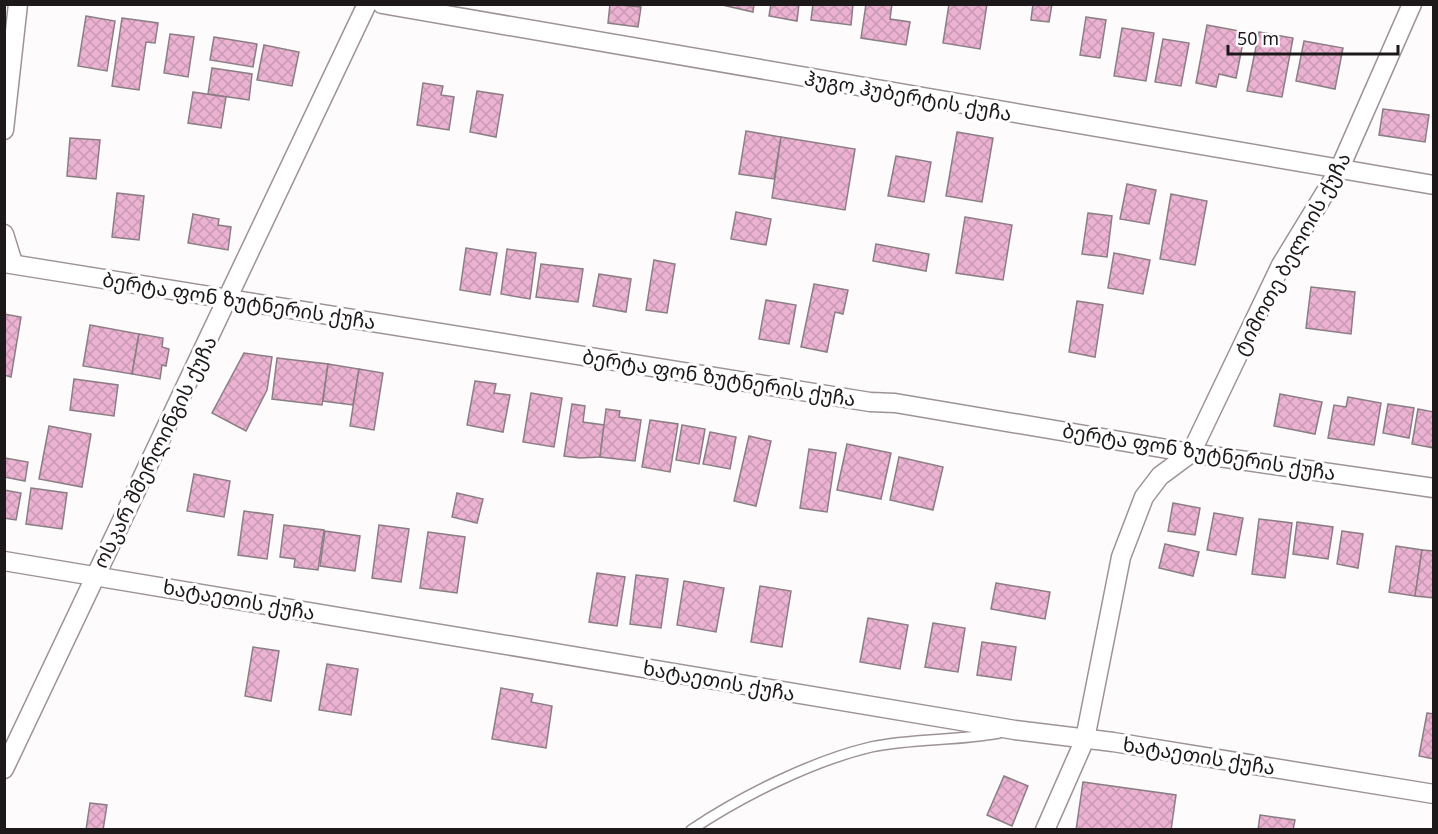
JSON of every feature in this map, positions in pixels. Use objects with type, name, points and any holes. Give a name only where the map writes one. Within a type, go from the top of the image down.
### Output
[{"type":"street","points":[[4,130],[18,4]]},
{"type":"street","name":"ოსკარ შმერლინგის ქუჩა","points":[[4,769],[367,4]]},
{"type":"street","name":"ჰუგო ჰუბერტის ქუჩა","points":[[382,4],[1434,185]]},
{"type":"street","name":"ტიმოთე ბელოის ქუჩა","points":[[1045,830],[1085,739],[1120,557],[1144,497],[1160,476],[1191,453],[1281,265],[1339,170],[1412,4]]},
{"type":"street","points":[[4,234],[9,263]]},
{"type":"street","name":"ბერტა ფონ ზუტნერის ქუჩა","points":[[9,263],[870,402],[895,403],[1191,453],[1434,488]]},
{"type":"street","name":"ხატაეთის ქუჩა","points":[[4,561],[1015,730],[1434,794]]},
{"type":"lane","points":[[691,830],[747,797],[808,768],[872,747],[966,739],[1015,730]]},
{"type":"building","points":[[610,4],[641,7],[638,27],[608,23]]},
{"type":"building","points":[[718,4],[754,4],[753,12]]},
{"type":"building","points":[[771,4],[799,4],[797,21],[769,16]]},
{"type":"building","points":[[813,4],[853,4],[851,25],[811,20]]},
{"type":"building","points":[[866,4],[892,4],[890,19],[910,22],[906,45],[861,38]]},
{"type":"building","points":[[949,4],[987,4],[980,49],[943,43]]},
{"type":"building","points":[[1033,4],[1052,4],[1049,22],[1031,20]]},
{"type":"building","points":[[86,16],[115,21],[107,71],[78,66]]},
{"type":"building","points":[[1086,17],[1106,20],[1100,58],[1080,55]]},
{"type":"building","points":[[122,18],[158,23],[155,43],[146,42],[139,90],[112,86]]},
{"type":"building","points":[[1207,25],[1245,32],[1236,78],[1219,74],[1216,87],[1196,83]]},
{"type":"building","points":[[1122,28],[1154,33],[1146,81],[1114,76]]},
{"type":"building","points":[[1259,32],[1293,38],[1282,97],[1247,91]]},
{"type":"building","points":[[170,34],[194,37],[188,77],[164,73]]},
{"type":"building","points":[[214,37],[257,44],[253,67],[210,60]]},
{"type":"building","points":[[1163,39],[1189,43],[1181,86],[1155,82]]},
{"type":"building","points":[[1304,41],[1343,48],[1335,89],[1296,81]]},
{"type":"building","points":[[264,45],[299,52],[292,86],[257,80]]},
{"type":"building","points":[[212,68],[252,74],[249,100],[208,94]]},
{"type":"building","points":[[423,83],[443,86],[441,95],[454,97],[449,130],[417,125]]},
{"type":"building","points":[[477,91],[503,95],[496,137],[470,132]]},
{"type":"building","points":[[193,92],[226,97],[221,128],[188,123]]},
{"type":"building","points":[[1383,109],[1429,115],[1425,142],[1379,135]]},
{"type":"building","points":[[746,131],[781,137],[774,179],[739,174]]},
{"type":"building","points":[[957,132],[993,138],[982,202],[946,196]]},
{"type":"building","points":[[781,137],[855,149],[845,210],[772,198]]},
{"type":"building","points":[[70,138],[100,140],[96,179],[67,176]]},
{"type":"building","points":[[896,156],[931,162],[924,202],[888,196]]},
{"type":"building","points":[[1127,184],[1156,190],[1149,224],[1120,219]]},
{"type":"building","points":[[117,193],[144,196],[139,240],[112,237]]},
{"type":"building","points":[[1171,194],[1207,201],[1195,265],[1160,259]]},
{"type":"building","points":[[736,212],[771,219],[766,245],[731,239]]},
{"type":"building","points":[[1088,213],[1112,216],[1107,257],[1082,254]]},
{"type":"building","points":[[193,214],[219,219],[218,225],[231,227],[228,250],[188,243]]},
{"type":"building","points":[[965,217],[1012,225],[1003,280],[956,273]]},
{"type":"building","points":[[876,244],[929,254],[926,271],[873,261]]},
{"type":"building","points":[[466,248],[497,253],[490,295],[460,290]]},
{"type":"building","points":[[507,249],[536,253],[530,299],[501,294]]},
{"type":"building","points":[[1114,253],[1150,260],[1143,294],[1108,288]]},
{"type":"building","points":[[654,260],[675,264],[667,313],[646,310]]},
{"type":"building","points":[[541,264],[583,269],[578,302],[536,297]]},
{"type":"building","points":[[599,274],[631,279],[626,312],[593,306]]},
{"type":"building","points":[[814,284],[848,290],[843,314],[835,312],[827,352],[801,347]]},
{"type":"building","points":[[1311,287],[1355,292],[1351,334],[1306,328]]},
{"type":"building","points":[[766,300],[796,305],[789,344],[759,339]]},
{"type":"building","points":[[1077,301],[1103,305],[1095,357],[1069,352]]},
{"type":"building","points":[[4,314],[21,317],[11,377],[4,375]]},
{"type":"building","points":[[90,325],[139,334],[132,374],[83,366]]},
{"type":"building","points":[[139,334],[163,338],[162,347],[169,349],[166,366],[162,365],[160,379],[132,374]]},
{"type":"building","points":[[244,353],[272,357],[267,390],[246,431],[212,413]]},
{"type":"building","points":[[277,358],[328,364],[322,405],[272,399]]},
{"type":"building","points":[[328,364],[359,369],[353,405],[323,401]]},
{"type":"building","points":[[359,369],[383,373],[374,430],[350,426]]},
{"type":"building","points":[[74,379],[118,385],[114,416],[70,410]]},
{"type":"building","points":[[475,381],[496,384],[494,393],[510,395],[503,432],[467,425]]},
{"type":"building","points":[[531,393],[562,398],[554,447],[523,442]]},
{"type":"building","points":[[1280,394],[1322,402],[1315,434],[1274,426]]},
{"type":"building","points":[[1348,397],[1381,403],[1374,445],[1328,438],[1334,405],[1346,407]]},
{"type":"building","points":[[572,404],[585,406],[583,422],[604,425],[600,457],[564,456]]},
{"type":"building","points":[[1388,404],[1414,408],[1409,438],[1383,433]]},
{"type":"building","points":[[606,409],[620,411],[619,417],[641,420],[635,461],[600,457]]},
{"type":"building","points":[[1418,409],[1434,412],[1434,448],[1412,444]]},
{"type":"building","points":[[650,420],[678,424],[670,472],[642,467]]},
{"type":"building","points":[[682,425],[705,429],[699,464],[676,460]]},
{"type":"building","points":[[49,426],[91,434],[82,487],[39,479]]},
{"type":"building","points":[[710,432],[736,437],[730,469],[703,464]]},
{"type":"building","points":[[749,436],[771,441],[756,506],[734,501]]},
{"type":"building","points":[[847,444],[891,453],[881,499],[837,490]]},
{"type":"building","points":[[809,449],[836,453],[827,512],[800,508]]},
{"type":"building","points":[[899,457],[943,467],[933,510],[890,500]]},
{"type":"building","points":[[5,458],[28,462],[25,481],[4,477]]},
{"type":"building","points":[[194,474],[230,481],[224,517],[187,511]]},
{"type":"building","points":[[31,488],[67,493],[62,529],[26,524]]},
{"type":"building","points":[[4,490],[21,493],[16,520],[4,518]]},
{"type":"building","points":[[457,493],[483,499],[477,523],[452,517]]},
{"type":"building","points":[[1173,503],[1200,508],[1195,535],[1168,531]]},
{"type":"building","points":[[244,511],[273,515],[267,559],[238,555]]},
{"type":"building","points":[[1214,513],[1243,518],[1236,555],[1207,550]]},
{"type":"building","points":[[1259,519],[1292,523],[1285,578],[1252,574]]},
{"type":"building","points":[[1297,522],[1333,527],[1328,559],[1293,554]]},
{"type":"building","points":[[284,525],[324,530],[318,570],[294,567],[295,559],[280,557]]},
{"type":"building","points":[[379,525],[409,529],[401,582],[372,578]]},
{"type":"building","points":[[325,531],[360,536],[355,571],[320,566]]},
{"type":"building","points":[[1342,531],[1363,534],[1358,568],[1337,564]]},
{"type":"building","points":[[428,532],[465,537],[457,593],[420,588]]},
{"type":"building","points":[[1165,544],[1199,552],[1193,576],[1159,568]]},
{"type":"building","points":[[1396,546],[1422,550],[1415,596],[1389,592]]},
{"type":"building","points":[[1422,550],[1434,551],[1434,598],[1415,596]]},
{"type":"building","points":[[597,573],[625,577],[617,626],[589,622]]},
{"type":"building","points":[[636,575],[668,579],[661,628],[630,624]]},
{"type":"building","points":[[684,581],[724,588],[716,632],[677,625]]},
{"type":"building","points":[[996,583],[1050,592],[1045,619],[991,609]]},
{"type":"building","points":[[760,586],[791,591],[782,647],[751,642]]},
{"type":"building","points":[[868,618],[908,625],[900,669],[860,662]]},
{"type":"building","points":[[933,623],[965,628],[958,672],[925,667]]},
{"type":"building","points":[[982,642],[1016,647],[1011,680],[977,675]]},
{"type":"building","points":[[253,647],[279,651],[271,701],[245,696]]},
{"type":"building","points":[[327,664],[358,669],[351,715],[319,710]]},
{"type":"building","points":[[501,688],[533,694],[531,702],[552,706],[546,748],[492,739]]},
{"type":"building","points":[[1427,713],[1434,714],[1434,759],[1419,756]]},
{"type":"building","points":[[1004,776],[1028,786],[1012,826],[987,815]]},
{"type":"building","points":[[1083,782],[1176,795],[1171,830],[1076,830]]},
{"type":"building","points":[[90,803],[107,805],[103,830],[86,830]]},
{"type":"building","points":[[1260,815],[1295,820],[1293,830],[1258,830]]}]
